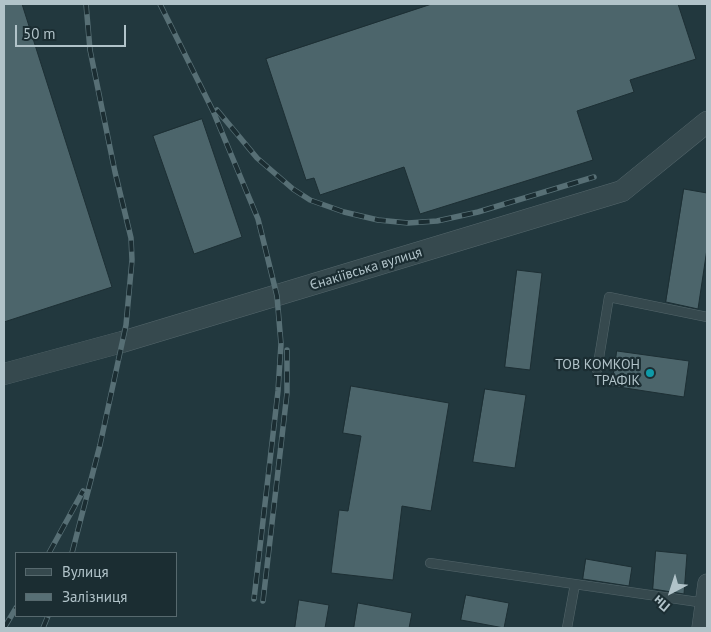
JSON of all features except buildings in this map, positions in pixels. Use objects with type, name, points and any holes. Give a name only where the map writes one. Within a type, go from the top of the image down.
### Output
[{"type":"street","name":"Єнакіївська вулиця","points":[[4,374],[131,339],[622,191],[707,122]]},
{"type":"street","points":[[701,628],[707,583]]},
{"type":"lane","points":[[597,370],[609,297],[707,317]]},
{"type":"lane","points":[[430,563],[705,603]]},
{"type":"lane","points":[[567,628],[575,584]]},
{"type":"railway","points":[[72,552],[100,445],[126,325],[132,260],[131,238],[115,172],[90,50],[86,4]]},
{"type":"railway","points":[[160,4],[213,111],[258,219],[277,296],[281,344],[278,391],[254,599]]},
{"type":"railway","points":[[217,110],[257,158],[293,189],[310,200],[344,212],[378,220],[408,223],[437,221],[478,212],[594,177]]},
{"type":"railway","points":[[263,601],[287,393],[287,350]]},
{"type":"railway","points":[[50,552],[83,491]]},
{"type":"railway","points":[[4,628],[15,610]]},
{"type":"railway","points":[[43,628],[48,617]]},
{"type":"place","name":"ТОВ КОМКОН ТРАФІК","points":[[650,373]]}]
